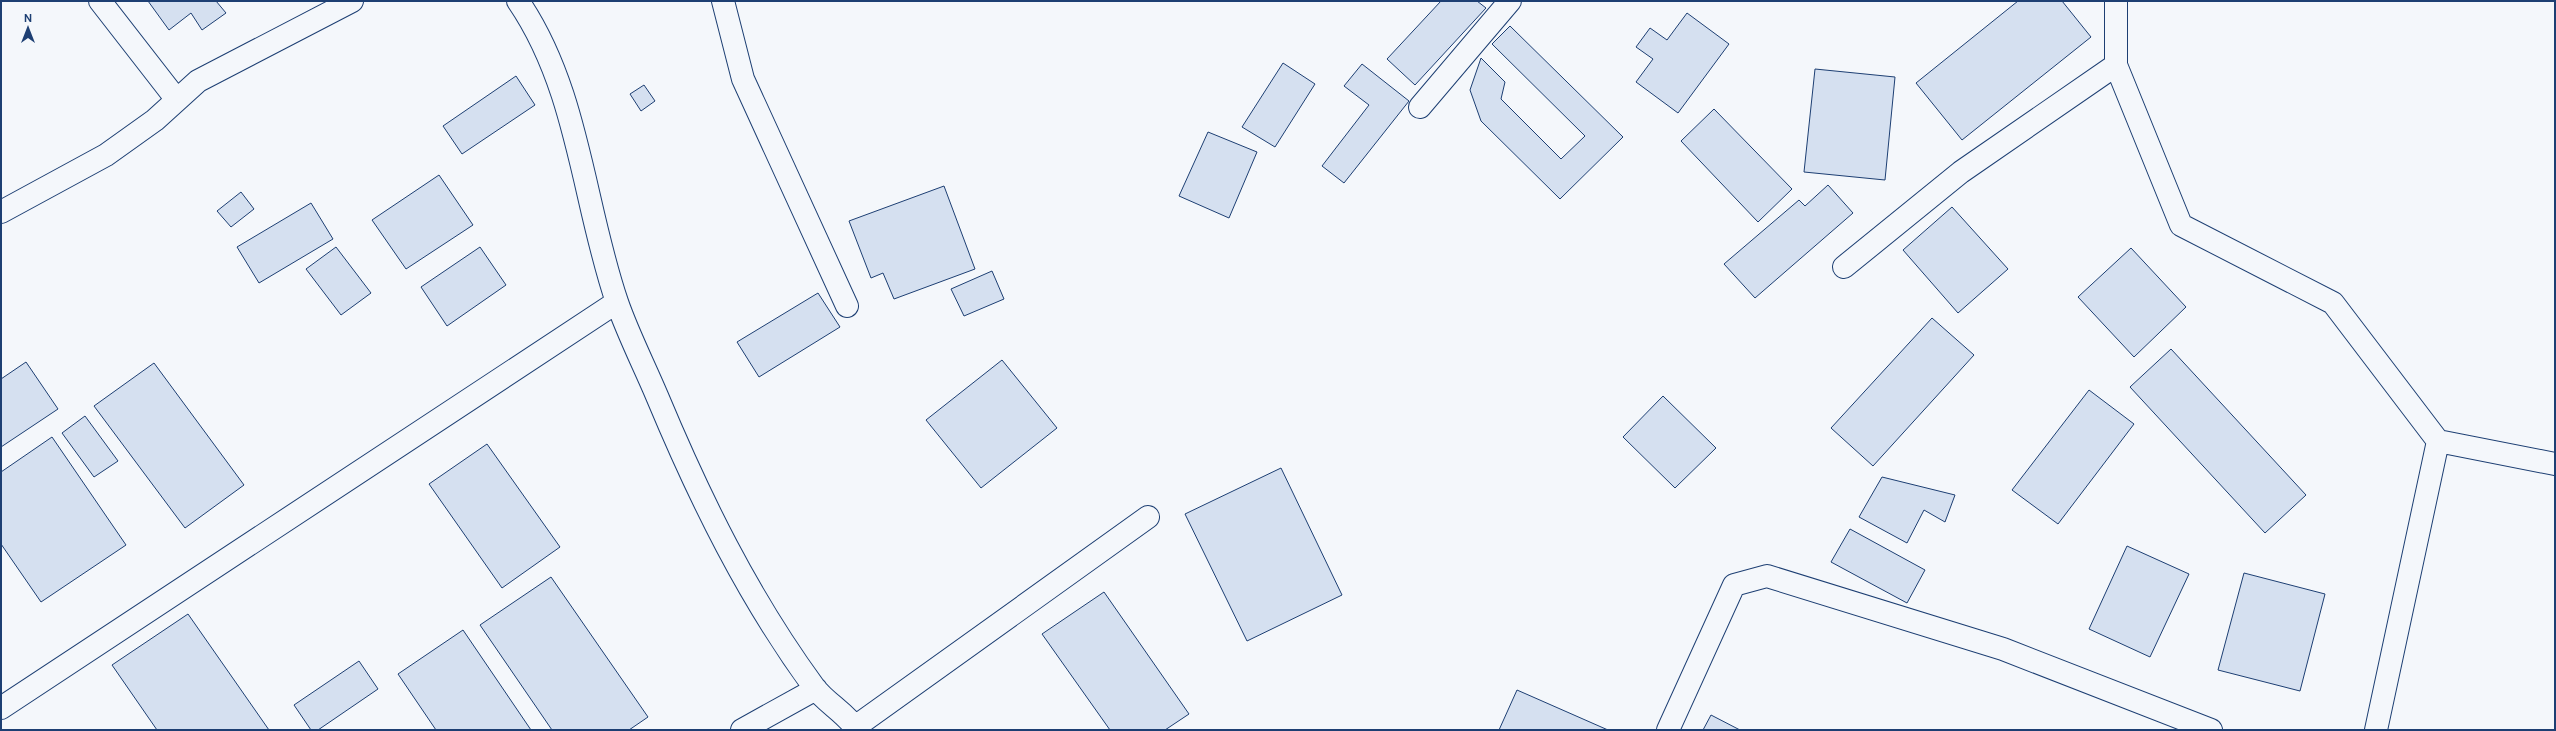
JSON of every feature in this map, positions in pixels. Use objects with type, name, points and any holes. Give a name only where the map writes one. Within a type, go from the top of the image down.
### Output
[{"type":"street","points":[[100,1],[177,100]]},
{"type":"street","points":[[1,212],[106,155],[155,120],[198,81],[352,1]]},
{"type":"street","points":[[518,1],[529,17],[561,90],[617,302],[688,471],[732,557],[758,603],[816,689],[856,728],[1148,517]]},
{"type":"street","points":[[723,1],[743,79],[847,306]]},
{"type":"street","points":[[1420,106],[1510,1]]},
{"type":"street","points":[[2116,1],[2116,64],[2181,225],[2333,303],[2438,441],[2555,464]]},
{"type":"street","points":[[1844,267],[1961,172],[2116,64]]},
{"type":"street","points":[[1,708],[617,302]]},
{"type":"street","points":[[2376,730],[2438,441]]},
{"type":"street","points":[[1668,730],[1734,585],[1767,576],[2003,649],[2211,730]]},
{"type":"street","points":[[742,730],[816,689]]},
{"type":"building","points":[[148,1],[216,1],[226,13],[202,30],[191,13],[169,30]]},
{"type":"building","points":[[1441,1],[1477,1],[1486,8],[1415,85],[1387,59]]},
{"type":"building","points":[[2018,1],[2062,1],[2091,37],[1962,140],[1916,83]]},
{"type":"building","points":[[1687,13],[1729,44],[1678,113],[1636,82],[1653,59],[1636,47],[1650,28],[1667,40]]},
{"type":"building","points":[[1510,26],[1623,137],[1560,199],[1481,121],[1470,90],[1481,58],[1505,82],[1501,99],[1561,159],[1585,136],[1492,44]]},
{"type":"building","points":[[1283,63],[1315,84],[1275,147],[1242,127]]},
{"type":"building","points":[[1362,64],[1409,101],[1344,183],[1322,166],[1369,105],[1344,86]]},
{"type":"building","points":[[1815,69],[1895,77],[1885,180],[1804,172]]},
{"type":"building","points":[[516,76],[535,105],[462,154],[443,126]]},
{"type":"building","points":[[644,85],[655,101],[641,111],[630,94]]},
{"type":"building","points":[[1714,109],[1792,189],[1758,222],[1681,141]]},
{"type":"building","points":[[1208,132],[1257,152],[1229,218],[1179,196]]},
{"type":"building","points":[[439,175],[473,225],[406,269],[372,220]]},
{"type":"building","points":[[1828,185],[1853,213],[1755,298],[1724,264],[1799,200],[1805,206]]},
{"type":"building","points":[[944,186],[975,269],[894,299],[883,273],[871,278],[849,221]]},
{"type":"building","points":[[241,192],[254,209],[231,227],[217,211]]},
{"type":"building","points":[[311,203],[333,239],[259,283],[237,247]]},
{"type":"building","points":[[1952,207],[2008,269],[1958,313],[1903,250]]},
{"type":"building","points":[[336,247],[371,293],[341,315],[306,269]]},
{"type":"building","points":[[480,247],[506,285],[447,326],[421,287]]},
{"type":"building","points":[[2131,248],[2186,307],[2134,357],[2078,297]]},
{"type":"building","points":[[992,271],[1004,299],[964,316],[951,289]]},
{"type":"building","points":[[818,293],[840,327],[759,377],[737,342]]},
{"type":"building","points":[[1932,318],[1974,355],[1873,466],[1831,428]]},
{"type":"building","points":[[2171,349],[2306,495],[2265,533],[2130,387]]},
{"type":"building","points":[[1002,360],[1057,428],[981,488],[926,420]]},
{"type":"building","points":[[26,362],[58,409],[1,447],[1,379]]},
{"type":"building","points":[[154,363],[244,485],[185,528],[94,406]]},
{"type":"building","points":[[2089,390],[2134,424],[2058,524],[2012,490]]},
{"type":"building","points":[[1663,396],[1716,448],[1675,488],[1623,437]]},
{"type":"building","points":[[85,416],[118,461],[94,477],[62,433]]},
{"type":"building","points":[[52,437],[126,545],[41,602],[1,544],[1,472]]},
{"type":"building","points":[[487,444],[560,547],[502,588],[429,484]]},
{"type":"building","points":[[1281,468],[1342,595],[1247,641],[1185,514]]},
{"type":"building","points":[[1882,477],[1955,495],[1945,522],[1924,510],[1907,543],[1859,517]]},
{"type":"building","points":[[1850,529],[1925,570],[1907,603],[1831,562]]},
{"type":"building","points":[[2127,546],[2189,574],[2150,657],[2089,629]]},
{"type":"building","points":[[2244,573],[2325,594],[2300,691],[2218,670]]},
{"type":"building","points":[[551,577],[648,717],[629,730],[552,730],[480,625]]},
{"type":"building","points":[[1104,592],[1189,714],[1165,730],[1110,730],[1042,634]]},
{"type":"building","points":[[188,614],[269,730],[157,730],[112,665]]},
{"type":"building","points":[[463,630],[531,730],[436,730],[398,674]]},
{"type":"building","points":[[359,661],[378,689],[318,730],[311,730],[294,705]]},
{"type":"building","points":[[1517,690],[1608,730],[1499,730]]},
{"type":"building","points":[[1711,715],[1740,730],[1703,730]]}]
